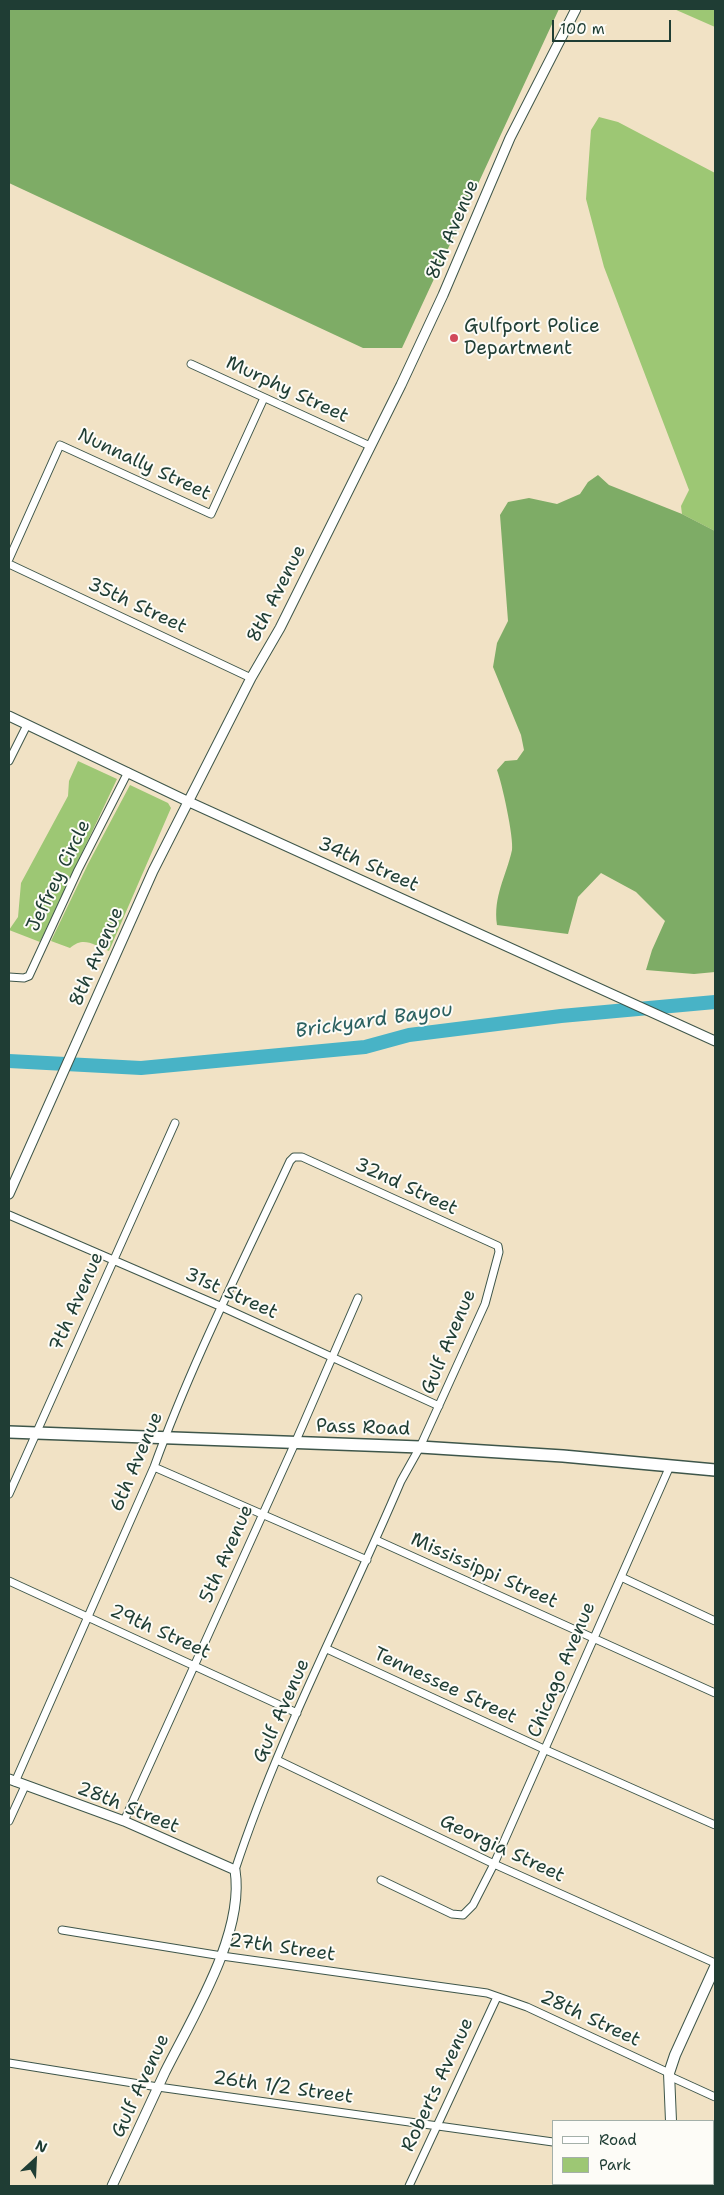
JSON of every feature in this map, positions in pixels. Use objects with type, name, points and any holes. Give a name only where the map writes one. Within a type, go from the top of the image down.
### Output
[{"type":"main road","name":"Pass Road","points":[[9,1432],[420,1447],[563,1456],[715,1470]]},
{"type":"main road","points":[[672,2120],[669,2075],[675,2055],[715,1967]]},
{"type":"street","name":"8th Avenue","points":[[9,1194],[58,1080],[187,801],[251,678],[280,628],[370,446],[443,294],[510,138],[576,9]]},
{"type":"street","name":"Murphy Street","points":[[191,364],[370,446]]},
{"type":"street","name":"Nunnally Street","points":[[9,559],[60,445],[211,514],[264,398]]},
{"type":"street","name":"35th Street","points":[[9,564],[251,678]]},
{"type":"street","name":"34th Street","points":[[9,716],[187,801],[715,1040]]},
{"type":"street","points":[[9,762],[28,725]]},
{"type":"street","name":"Jeffrey Circle","points":[[9,977],[27,977],[34,968],[74,878],[128,772]]},
{"type":"street","name":"7th Avenue","points":[[9,1494],[175,1123]]},
{"type":"street","name":"32nd Street","points":[[294,1157],[302,1157],[498,1246],[499,1252]]},
{"type":"street","name":"6th Avenue","points":[[12,1780],[154,1467],[164,1438],[222,1307],[290,1161],[294,1157]]},
{"type":"street","name":"31st Street","points":[[9,1215],[222,1307],[440,1406]]},
{"type":"street","name":"Gulf Avenue","points":[[112,2186],[222,1956],[236,1905],[238,1886],[235,1870],[277,1760],[401,1482],[440,1406],[485,1304],[499,1252]]},
{"type":"street","name":"5th Avenue","points":[[124,1821],[295,1443],[358,1298]]},
{"type":"street","name":"Chicago Avenue","points":[[380,1880],[452,1914],[462,1915],[473,1905],[494,1864],[546,1750],[593,1638],[670,1466]]},
{"type":"street","points":[[154,1467],[367,1560]]},
{"type":"street","name":"Mississippi Street","points":[[376,1540],[715,1693]]},
{"type":"street","points":[[621,1577],[715,1621]]},
{"type":"street","name":"29th Street","points":[[9,1581],[297,1713]]},
{"type":"street","name":"Tennessee Street","points":[[327,1649],[546,1750],[715,1825]]},
{"type":"street","name":"Georgia Street","points":[[277,1760],[494,1864],[715,1963]]},
{"type":"street","name":"28th Street","points":[[12,1780],[124,1821],[235,1870]]},
{"type":"street","points":[[9,1822],[25,1786]]},
{"type":"street","name":"27th Street","points":[[62,1930],[222,1956],[487,1993],[497,1997]]},
{"type":"street","name":"28th Street","points":[[497,1997],[527,2007],[715,2097]]},
{"type":"street","name":"Roberts Avenue","points":[[408,2186],[497,1997]]},
{"type":"street","name":"26th 1/2 Street","points":[[9,2063],[158,2087],[552,2142]]},
{"type":"green space","points":[[9,9],[559,9],[402,348],[363,348],[9,183]]},
{"type":"green space","points":[[674,9],[715,9],[715,27]]},
{"type":"green space","points":[[599,117],[618,122],[715,173],[715,531],[682,514],[681,506],[689,490],[604,267],[586,199],[591,130]]},
{"type":"green space","points":[[598,475],[609,485],[682,514],[715,531],[715,972],[694,974],[646,970],[652,950],[665,921],[636,892],[601,873],[578,897],[568,934],[497,925],[498,896],[512,850],[512,844],[507,810],[497,770],[505,761],[517,760],[524,750],[521,735],[493,667],[497,643],[508,621],[500,515],[508,502],[529,498],[557,504],[580,494],[588,482]]},
{"type":"green space","points":[[78,761],[117,779],[40,942],[9,930],[18,917],[21,883],[68,796],[69,781]]},
{"type":"green space","points":[[130,785],[168,803],[171,808],[109,951],[84,942],[75,944],[70,948],[51,941],[88,864]]},
{"type":"waterway","name":"Brickyard Bayou","points":[[9,1061],[141,1068],[365,1047],[409,1035],[561,1016],[715,1002]]},
{"type":"place","name":"Gulfport Police Department","points":[[454,338]]}]
